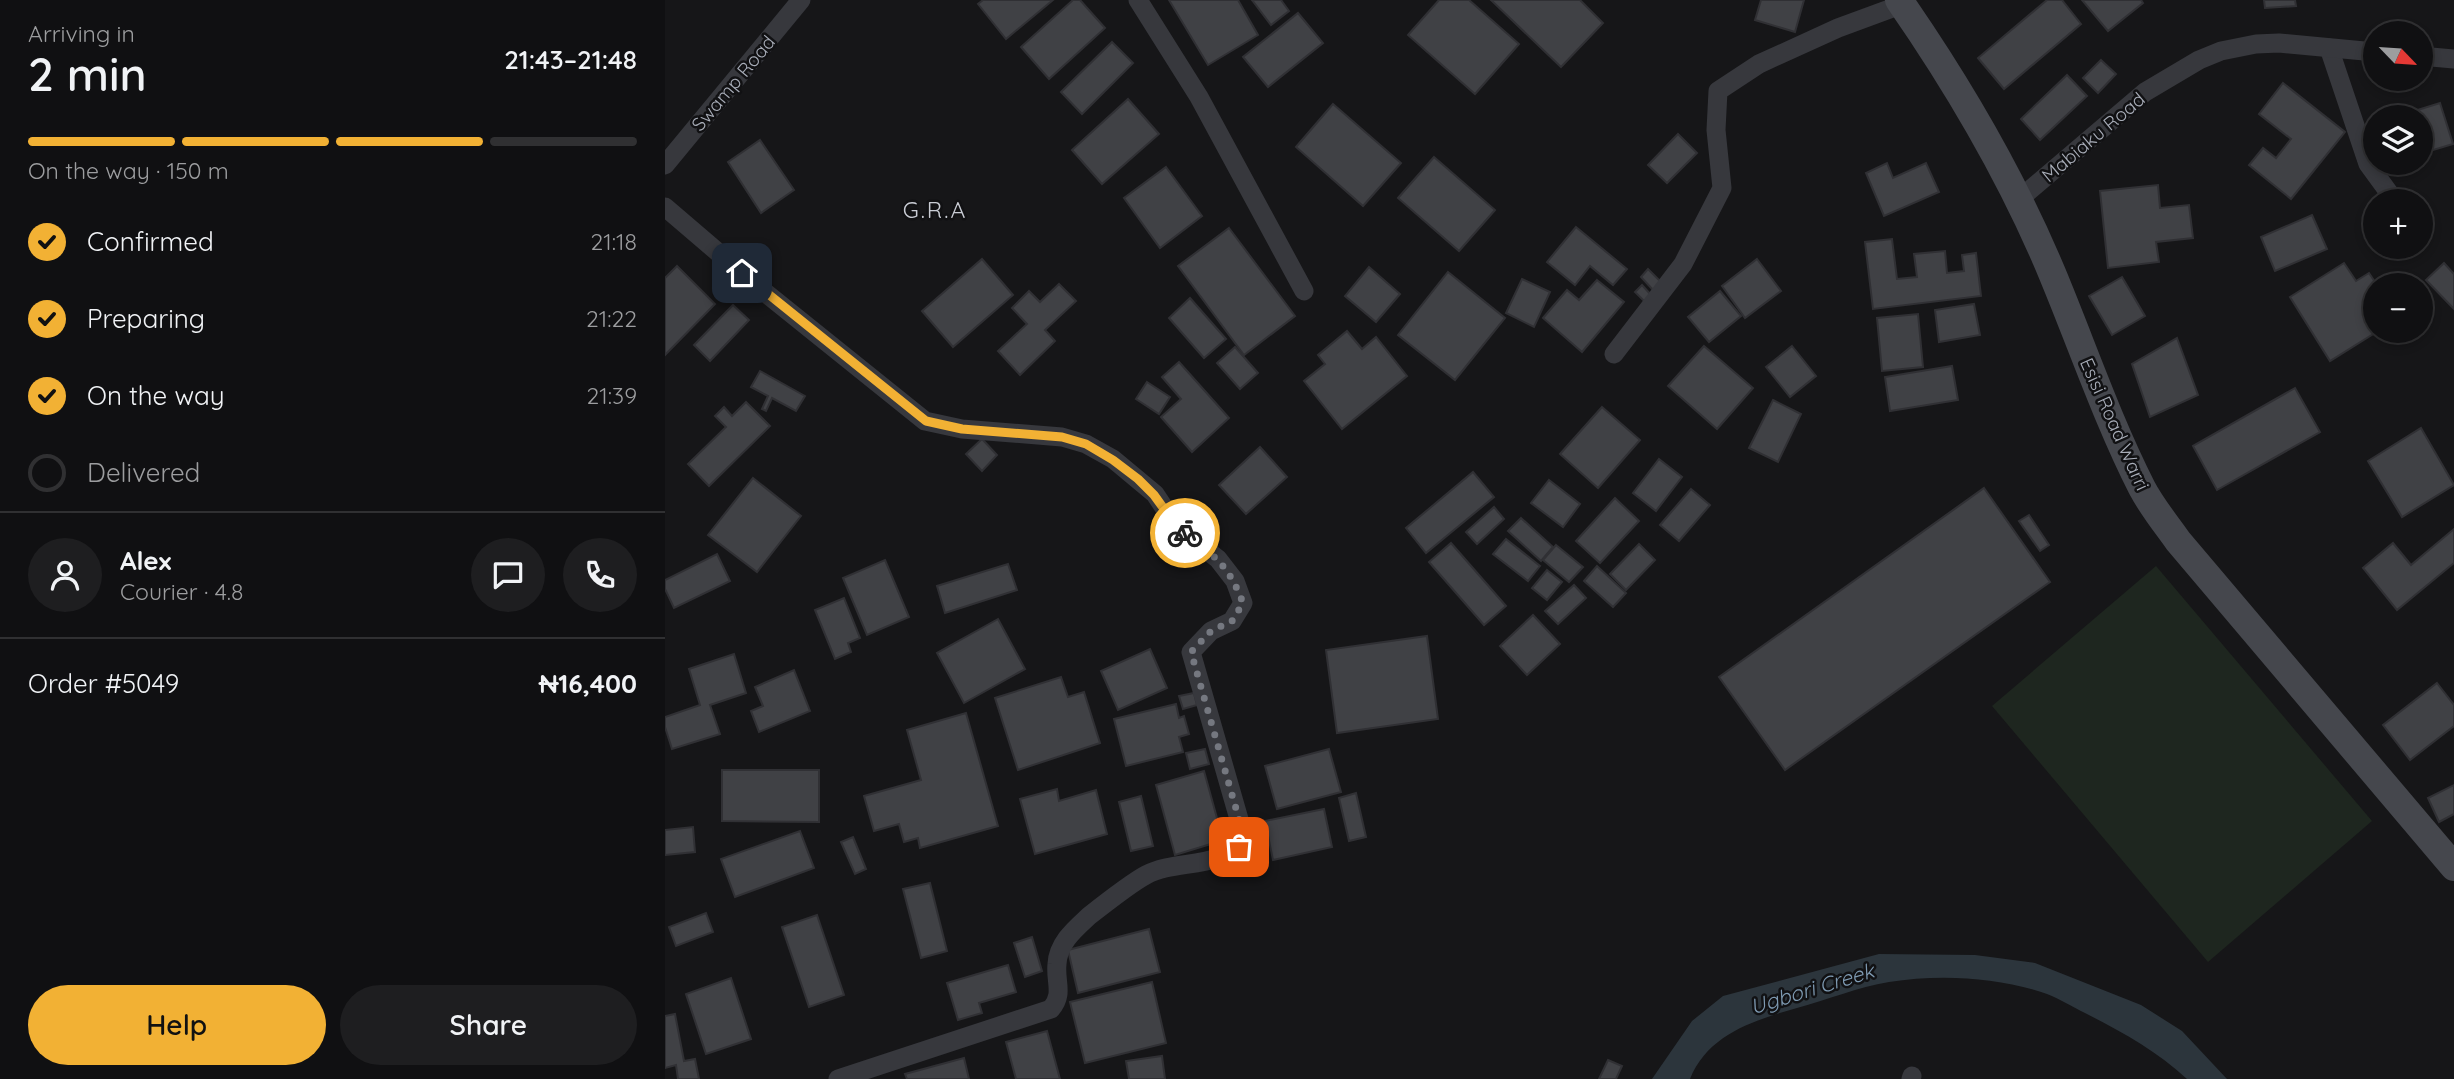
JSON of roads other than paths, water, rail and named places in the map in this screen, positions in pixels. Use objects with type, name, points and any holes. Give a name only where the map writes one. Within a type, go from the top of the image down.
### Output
[{"type":"street","name":"Swamp Road","points":[[665,165],[801,0]]},
{"type":"street","points":[[1138,0],[1199,97],[1304,291]]},
{"type":"street","points":[[1614,354],[1682,264],[1722,188],[1716,130],[1718,91],[1759,64],[1901,2]]},
{"type":"street","name":"Esisi Road Warri","points":[[1901,2],[1956,87],[2017,201],[2051,270],[2117,435],[2144,491],[2178,541],[2454,867]]},
{"type":"street","name":"Mabiaku Road","points":[[2017,201],[2145,92],[2199,60],[2221,51],[2256,44],[2279,43],[2363,51]]},
{"type":"street","points":[[2329,48],[2368,164],[2386,189]]},
{"type":"street","points":[[2433,57],[2454,59]]},
{"type":"street","points":[[665,207],[762,290],[926,421],[962,429],[1062,437],[1086,444],[1113,460],[1154,495],[1177,527],[1218,559],[1235,581],[1243,603],[1232,621],[1211,631],[1191,652],[1245,840],[1227,856],[1147,874],[1091,915],[1062,945],[1057,962],[1059,998],[1051,1009],[869,1075],[838,1079]]},
{"type":"water","name":"Ugbori Creek","points":[[1879,954],[1975,955],[2035,963],[2141,1005],[2182,1031],[2227,1079],[2187,1079],[2139,1043],[2047,994],[1989,981],[1928,978],[1877,984],[1765,1018],[1721,1040],[1708,1051],[1690,1079],[1652,1079],[1692,1021],[1723,996]]},
{"type":"district","name":"G.R.A","points":[[935,209]]}]
